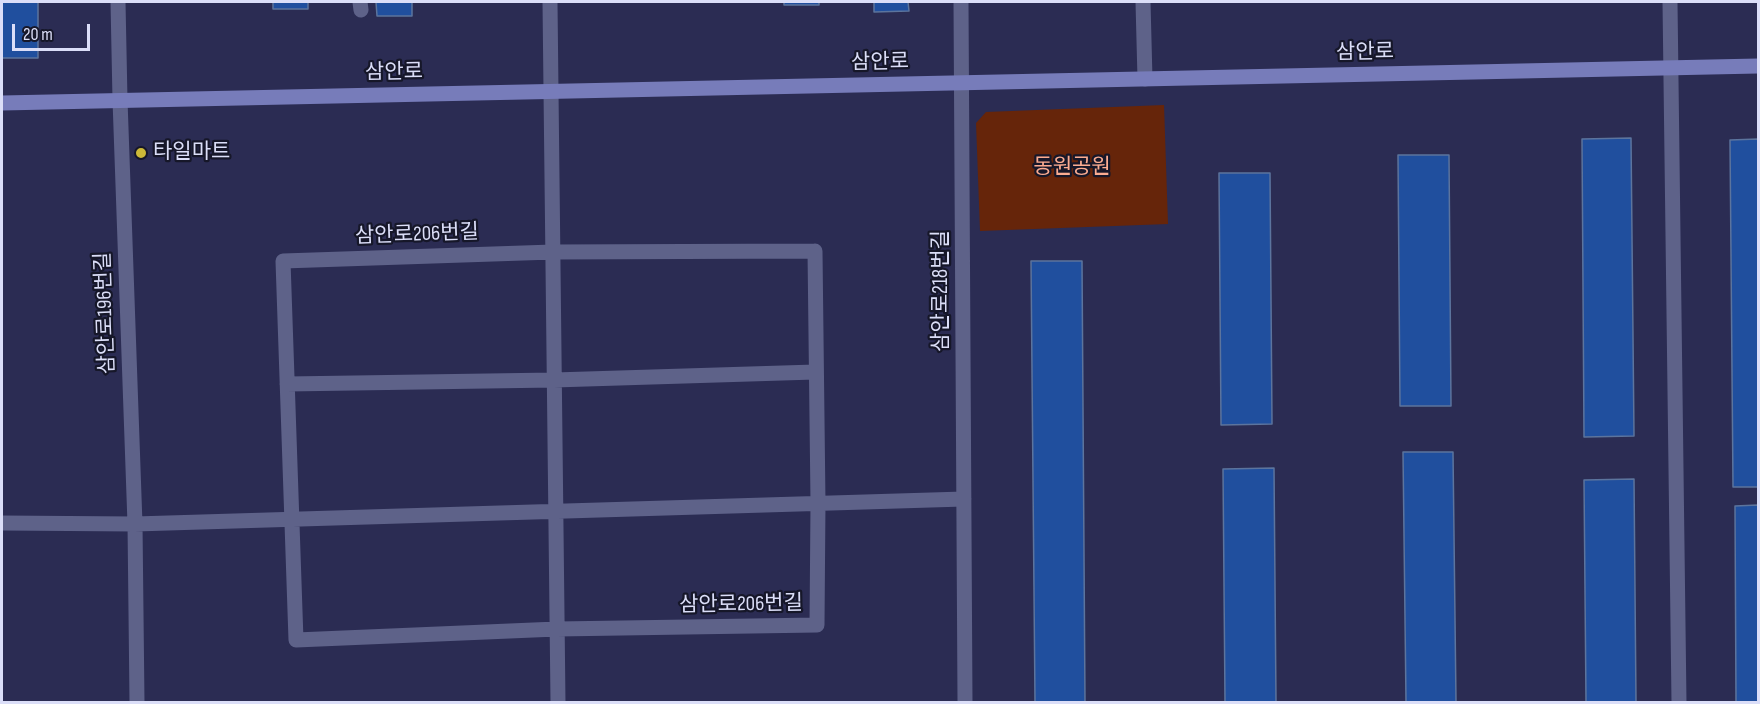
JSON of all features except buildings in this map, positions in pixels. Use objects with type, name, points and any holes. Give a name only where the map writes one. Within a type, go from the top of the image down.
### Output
[{"type":"main road","name":"삼안로","points":[[2,103],[1758,66]]},
{"type":"street","name":"삼안로196번길","points":[[118,2],[135,524],[137,702]]},
{"type":"street","points":[[550,2],[558,702]]},
{"type":"street","name":"삼안로218번길","points":[[961,2],[965,702]]},
{"type":"street","points":[[1143,2],[1144,79]]},
{"type":"street","points":[[1670,2],[1679,702]]},
{"type":"street","name":"삼안로206번길","points":[[287,384],[283,261],[553,252],[815,251],[815,372]]},
{"type":"street","points":[[293,518],[287,384],[554,380],[815,372],[818,503]]},
{"type":"street","points":[[2,523],[135,524],[964,499]]},
{"type":"street","name":"삼안로206번길","points":[[293,518],[296,640],[557,629],[817,625],[818,503]]},
{"type":"green space","name":"동원공원","points":[[1164,105],[1168,224],[980,231],[976,123],[986,112]]},
{"type":"place","name":"타일마트","points":[[141,153]]}]
